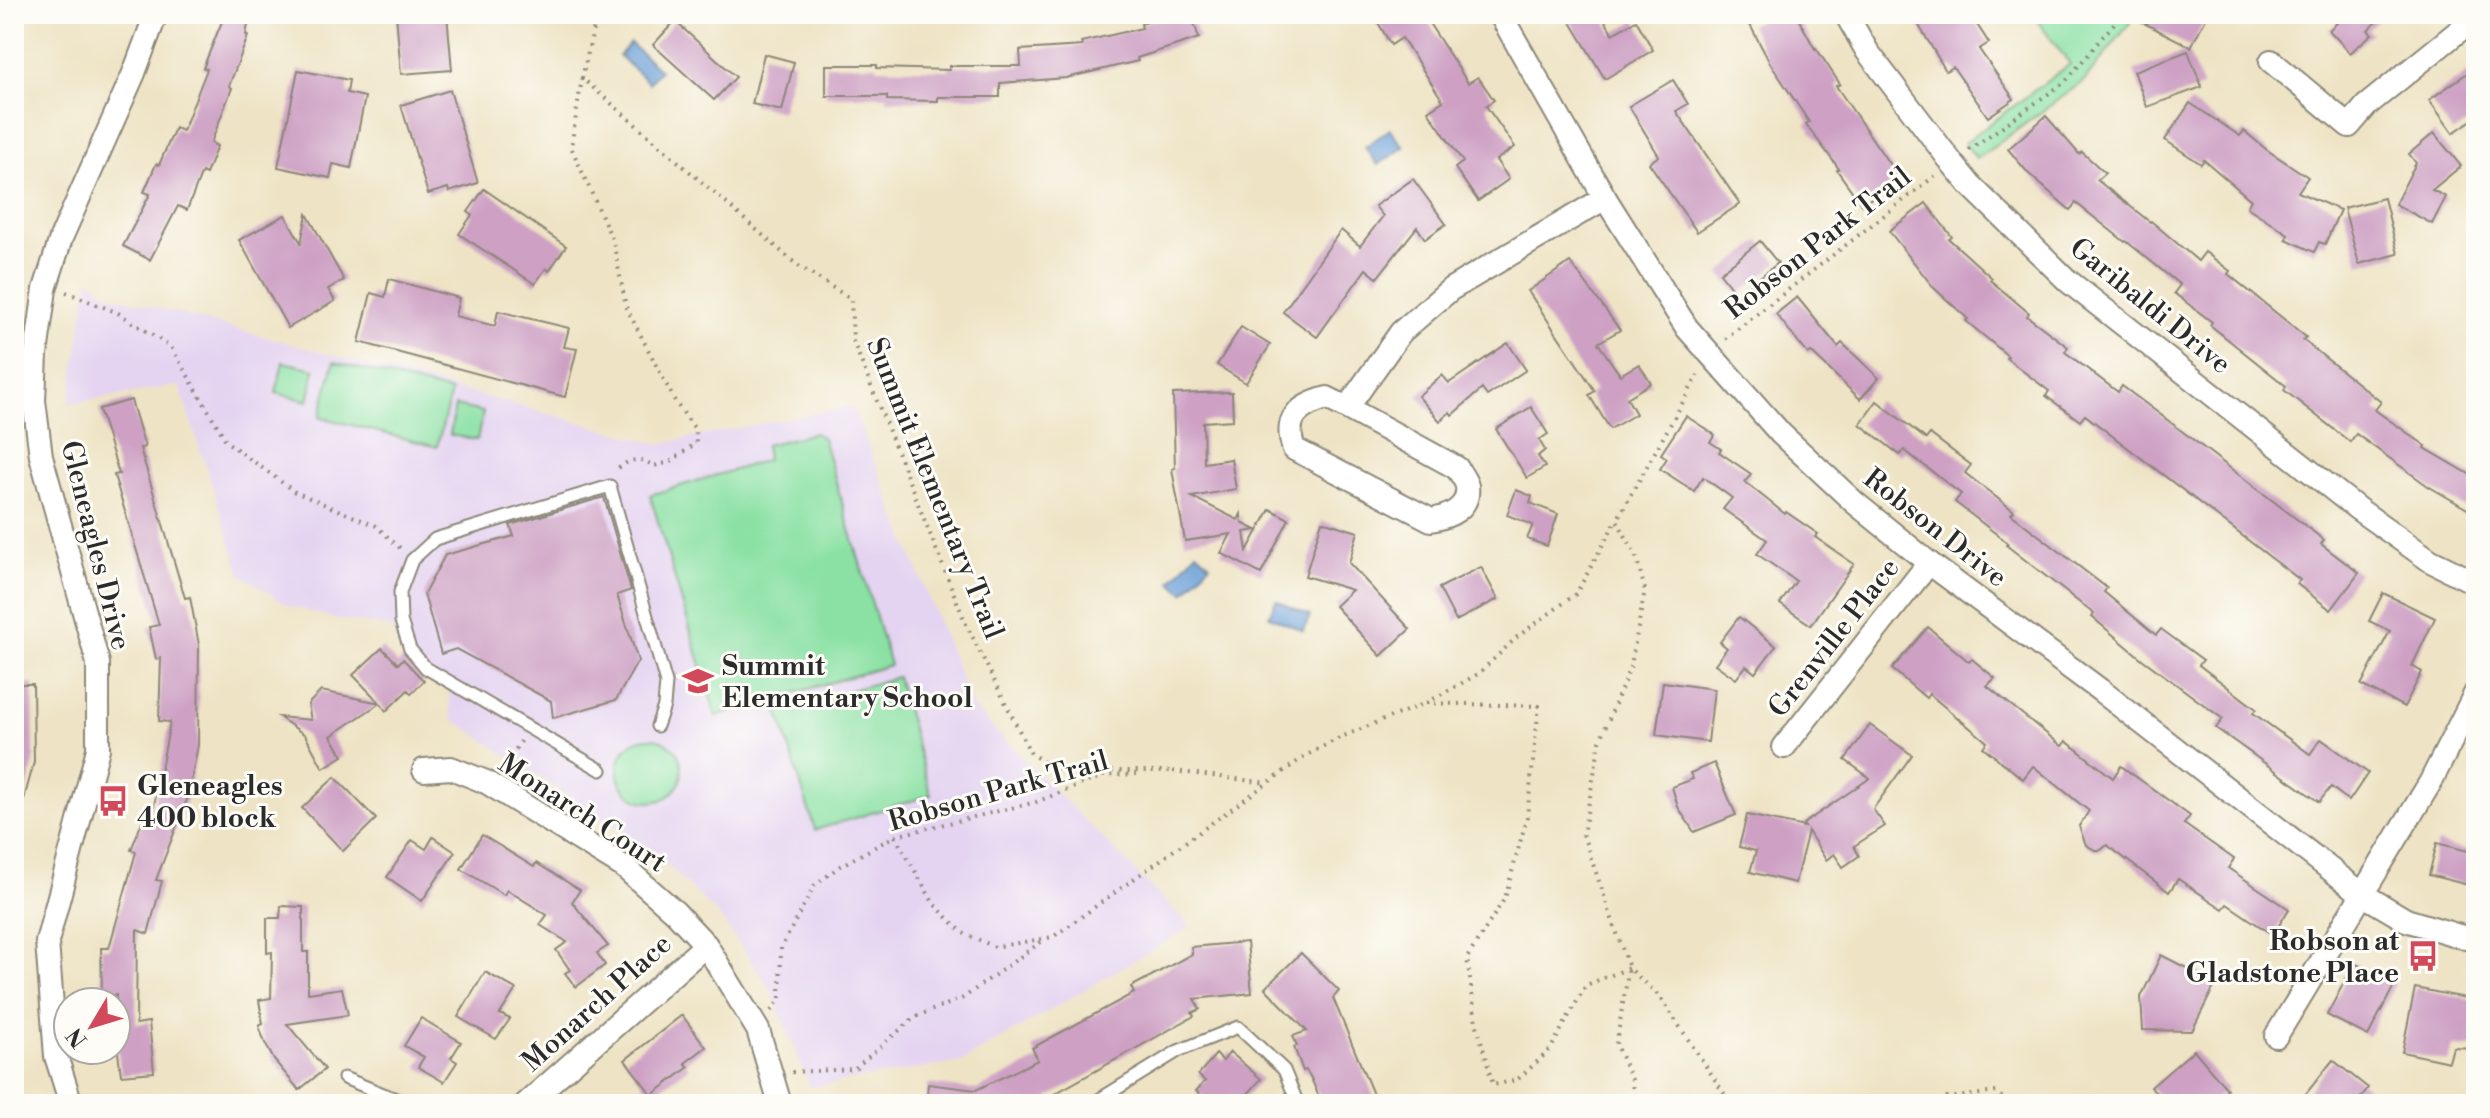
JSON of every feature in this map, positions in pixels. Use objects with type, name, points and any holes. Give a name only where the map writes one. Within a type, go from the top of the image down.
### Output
[{"type":"street","name":"Gleneagles Drive","points":[[71,1104],[56,1056],[47,942],[98,749],[98,663],[41,456],[34,401],[36,354],[45,289],[61,238],[134,73],[156,14]]},
{"type":"street","name":"Robson Drive","points":[[1500,14],[1605,198],[1687,328],[1781,434],[1854,502],[1929,563],[2100,690],[2362,894],[2406,920],[2476,941]]},
{"type":"street","name":"Garibaldi Drive","points":[[1846,14],[1867,51],[1970,185],[2068,281],[2358,509],[2431,561],[2476,583]]},
{"type":"street","points":[[2271,61],[2349,126],[2367,105],[2476,17]]},
{"type":"street","points":[[1347,408],[1401,332],[1451,289],[1605,198]]},
{"type":"street","points":[[1327,398],[1347,408],[1457,468],[1467,485],[1463,504],[1450,517],[1431,520],[1294,449],[1289,435],[1292,418],[1304,404],[1327,398]]},
{"type":"street","name":"Grenville Place","points":[[1784,747],[1929,563]]},
{"type":"street","points":[[2276,1036],[2430,783],[2476,692]]},
{"type":"street","name":"Monarch Court","points":[[424,770],[451,768],[486,782],[624,867],[675,912],[706,945],[758,1030],[780,1104]]},
{"type":"street","name":"Monarch Place","points":[[526,1104],[706,945]]},
{"type":"lane","points":[[601,770],[426,668],[410,649],[401,621],[400,592],[412,560],[435,539],[610,486],[666,683],[664,706],[657,726]]},
{"type":"lane","points":[[1092,1104],[1178,1051],[1238,1027],[1284,1070],[1298,1104]]},
{"type":"lane","points":[[344,1078],[408,1104]]},
{"type":"path","points":[[597,14],[582,78],[571,147],[613,241],[626,307],[676,403],[695,429],[696,443],[670,462],[654,466],[635,459],[624,463],[614,472],[610,486]]},
{"type":"path","points":[[1966,152],[2065,82],[2122,14]]},
{"type":"path","name":"Summit Elementary Trail","points":[[582,78],[797,265],[851,299],[853,341],[966,624],[1031,754],[1059,771],[1174,771]]},
{"type":"path","name":"Robson Park Trail","points":[[1722,342],[1937,174]]},
{"type":"path","points":[[14,274],[26,277]]},
{"type":"path","points":[[66,292],[118,313],[171,347],[227,442],[295,492],[376,526],[412,560]]},
{"type":"path","points":[[895,836],[934,904],[963,933],[995,947],[1053,937],[1305,756],[1341,737],[1426,703],[1478,674],[1517,637],[1576,594],[1698,374]]},
{"type":"path","points":[[1617,520],[1636,556],[1645,590],[1631,665],[1600,741],[1583,835],[1629,968],[1660,997],[1731,1104]]},
{"type":"path","points":[[1426,703],[1539,706],[1527,817],[1505,898],[1467,958],[1476,1022],[1493,1085],[1517,1080],[1550,1050],[1586,985],[1629,968]]},
{"type":"path","points":[[502,769],[518,745]]},
{"type":"path","name":"Robson Park Trail","points":[[758,1030],[780,999],[781,948],[814,886],[840,866],[895,836],[1036,802],[1103,776],[1174,771],[1268,783]]},
{"type":"path","points":[[771,1073],[854,1069],[915,1017],[963,998],[1047,938]]},
{"type":"path","points":[[1629,968],[1616,1045],[1632,1080],[1634,1104]]},
{"type":"path","points":[[1941,1104],[1947,1098],[1997,1092],[2009,1104]]},
{"type":"shaded area","name":"Summit Elementary School","points":[[89,279],[107,294],[659,444],[852,406],[973,708],[1191,927],[962,1062],[810,1087],[769,986],[719,916],[657,855],[451,718],[449,691],[416,670],[400,650],[390,627],[335,619],[287,605],[241,574],[179,385],[69,404]]},
{"type":"green space","points":[[2032,14],[2137,14],[2085,80],[1977,159],[1964,143],[2070,64]]},
{"type":"green space","points":[[283,362],[315,369],[308,401],[276,393]]},
{"type":"green space","points":[[334,362],[451,392],[437,447],[320,417]]},
{"type":"green space","points":[[455,406],[483,412],[477,440],[450,435]]},
{"type":"green space","points":[[815,433],[823,438],[890,665],[716,716],[650,495],[767,460],[765,445]]},
{"type":"green space","points":[[897,677],[931,795],[815,830],[778,711]]},
{"type":"green space","points":[[650,738],[673,747],[682,770],[673,793],[650,802],[627,793],[618,770],[627,747]]},
{"type":"water","points":[[630,43],[660,70],[649,83],[619,56]]},
{"type":"water","points":[[1390,129],[1404,147],[1378,165],[1365,147]]},
{"type":"water","points":[[1197,552],[1210,564],[1184,593],[1171,581]]},
{"type":"water","points":[[1276,600],[1310,616],[1303,631],[1269,616]]},
{"type":"building","points":[[225,14],[250,14],[248,36],[211,143],[217,146],[206,174],[202,172],[187,210],[178,206],[150,260],[123,246],[150,194],[144,192],[156,164],[159,165],[175,128],[183,131],[207,69],[203,68]]},
{"type":"building","points":[[396,14],[447,14],[452,70],[401,74]]},
{"type":"building","points":[[1172,14],[1191,14],[1199,38],[1137,58],[1138,61],[1066,78],[1000,83],[1000,97],[938,97],[938,101],[887,100],[887,96],[826,96],[826,65],[949,70],[949,66],[1021,66],[1020,50],[1082,46],[1081,42],[1142,28],[1141,24]]},
{"type":"building","points":[[1373,14],[1423,14],[1468,83],[1478,77],[1494,100],[1486,106],[1515,147],[1496,160],[1509,179],[1478,201],[1455,168],[1463,162],[1428,111],[1443,101],[1402,38],[1391,45]]},
{"type":"building","points":[[1566,14],[1601,14],[1613,34],[1636,20],[1653,50],[1605,79]]},
{"type":"building","points":[[1771,14],[1796,14],[1815,49],[1840,84],[1836,86],[1899,178],[1862,205],[1806,124],[1809,122],[1770,63],[1750,25]]},
{"type":"building","points":[[1912,14],[1970,14],[1989,43],[1979,49],[2014,99],[1988,117],[1953,67],[1946,71]]},
{"type":"building","points":[[2126,14],[2208,14],[2191,47]]},
{"type":"building","points":[[2329,14],[2384,14],[2368,30],[2372,34],[2350,53],[2329,30],[2338,22]]},
{"type":"building","points":[[675,21],[736,77],[714,100],[653,45]]},
{"type":"building","points":[[2188,51],[2202,87],[2147,107],[2134,71]]},
{"type":"building","points":[[764,54],[794,62],[782,111],[752,104]]},
{"type":"building","points":[[2476,67],[2476,117],[2453,133],[2429,100]]},
{"type":"building","points":[[298,70],[349,80],[347,93],[365,97],[351,168],[333,164],[330,178],[278,167]]},
{"type":"building","points":[[1673,80],[1688,104],[1676,111],[1740,204],[1697,232],[1649,163],[1659,156],[1629,106]]},
{"type":"building","points":[[450,90],[478,183],[449,192],[448,188],[428,194],[401,105]]},
{"type":"building","points":[[2190,103],[2240,136],[2244,131],[2308,177],[2298,192],[2340,210],[2325,244],[2319,242],[2314,252],[2286,239],[2288,234],[2247,207],[2251,200],[2204,160],[2201,164],[2165,140]]},
{"type":"building","points":[[2046,116],[2079,154],[2082,152],[2105,173],[2097,180],[2198,261],[2205,252],[2230,271],[2228,274],[2306,337],[2303,340],[2381,402],[2375,410],[2425,448],[2476,478],[2476,514],[2428,486],[2356,434],[2350,442],[2284,390],[2286,386],[2174,293],[2180,285],[2076,203],[2070,210],[2028,173],[2008,149]]},
{"type":"building","points":[[2434,133],[2461,166],[2432,190],[2446,197],[2432,224],[2395,204],[2416,163],[2409,154]]},
{"type":"building","points":[[1413,179],[1446,224],[1425,239],[1417,227],[1377,278],[1366,269],[1317,337],[1283,312],[1341,230],[1360,246],[1383,216],[1375,206]]},
{"type":"building","points":[[484,189],[566,246],[549,271],[546,268],[535,284],[459,234],[472,215],[468,212]]},
{"type":"building","points":[[2384,198],[2398,254],[2359,264],[2344,208]]},
{"type":"building","points":[[1926,203],[1952,237],[1949,239],[2029,313],[2027,316],[2068,347],[2065,352],[2118,392],[2122,386],[2157,412],[2324,540],[2321,544],[2359,573],[2331,610],[2297,584],[2300,580],[2085,415],[2080,421],[2046,396],[2049,391],[2006,358],[2008,356],[1966,321],[1968,319],[1934,288],[1889,231]]},
{"type":"building","points":[[307,214],[344,280],[328,289],[335,301],[288,328],[239,240],[285,215],[301,243]]},
{"type":"building","points":[[1760,241],[1778,263],[1737,295],[1720,273]]},
{"type":"building","points":[[1570,262],[1620,330],[1598,343],[1620,375],[1639,364],[1651,383],[1627,398],[1636,414],[1610,429],[1589,395],[1595,391],[1528,291]]},
{"type":"building","points":[[389,279],[459,298],[455,316],[495,326],[498,311],[569,328],[564,347],[577,349],[565,397],[359,342],[371,293],[385,297]]},
{"type":"building","points":[[1797,297],[1838,347],[1842,343],[1879,378],[1860,399],[1811,352],[1808,354],[1776,314]]},
{"type":"building","points":[[1241,327],[1270,345],[1246,383],[1217,365]]},
{"type":"building","points":[[1508,343],[1526,370],[1487,396],[1482,389],[1452,415],[1450,412],[1440,421],[1418,396],[1442,375],[1449,383]]},
{"type":"building","points":[[1232,392],[1233,420],[1203,422],[1204,463],[1231,459],[1236,489],[1192,497],[1238,520],[1241,514],[1242,523],[1256,530],[1244,532],[1247,551],[1270,509],[1289,519],[1261,574],[1221,553],[1231,534],[1185,541],[1172,469],[1175,468],[1173,394]]},
{"type":"building","points":[[131,400],[145,447],[140,448],[185,598],[190,597],[199,645],[198,745],[188,797],[156,880],[162,881],[148,934],[137,930],[136,1024],[149,1022],[154,1072],[121,1075],[120,1066],[132,1066],[132,986],[102,986],[101,948],[109,948],[136,852],[131,850],[149,804],[154,806],[170,722],[159,721],[161,658],[156,659],[149,627],[159,625],[114,475],[119,474],[99,409]]},
{"type":"building","points":[[1877,401],[1926,439],[1930,434],[1971,465],[1965,473],[2014,511],[2011,514],[2107,588],[2104,592],[2156,635],[2161,629],[2203,660],[2199,665],[2256,709],[2253,713],[2310,754],[2321,739],[2368,773],[2349,801],[2331,787],[2319,802],[2216,728],[2223,719],[2142,659],[2092,617],[2094,614],[1955,502],[1961,494],[1904,450],[1900,455],[1860,424]]},
{"type":"building","points":[[1531,407],[1548,434],[1539,440],[1545,450],[1538,456],[1545,467],[1527,478],[1496,429]]},
{"type":"building","points":[[1686,416],[1715,435],[1710,442],[1721,449],[1719,452],[1751,474],[1745,482],[1854,564],[1811,625],[1780,604],[1796,581],[1757,554],[1767,540],[1723,509],[1732,498],[1703,477],[1694,491],[1660,469],[1667,458],[1661,454]]},
{"type":"building","points":[[1516,490],[1532,496],[1530,503],[1558,514],[1547,546],[1527,539],[1533,525],[1507,515]]},
{"type":"building","name":"Summit Elementary School","points":[[604,497],[631,590],[617,595],[638,661],[616,700],[553,718],[551,701],[456,649],[441,654],[424,594],[445,555],[514,536],[510,525]]},
{"type":"building","points":[[1322,521],[1358,532],[1349,563],[1410,629],[1381,656],[1335,606],[1352,590],[1305,576]]},
{"type":"building","points":[[1481,567],[1498,599],[1456,621],[1439,588]]},
{"type":"building","points":[[2383,593],[2435,618],[2412,666],[2422,672],[2404,707],[2361,685],[2390,631],[2369,621]]},
{"type":"building","points":[[1739,617],[1776,646],[1755,673],[1746,666],[1736,679],[1715,664],[1727,648],[1720,642]]},
{"type":"building","points":[[1928,627],[1969,662],[1972,659],[1995,678],[1987,686],[2062,746],[2066,741],[2113,778],[2121,766],[2190,816],[2184,824],[2234,859],[2228,868],[2289,909],[2273,935],[2227,904],[2223,909],[2178,879],[2169,892],[2107,845],[2095,850],[2086,845],[2079,826],[2089,811],[2033,766],[2023,779],[1983,747],[1987,742],[1929,694],[1926,698],[1892,669]]},
{"type":"building","points":[[382,648],[398,664],[403,659],[424,681],[411,694],[408,690],[386,711],[353,675]]},
{"type":"building","points":[[1663,682],[1714,689],[1708,742],[1656,735]]},
{"type":"building","points":[[14,684],[33,684],[34,762],[20,814],[14,813]]},
{"type":"building","points":[[321,691],[380,703],[331,736],[343,756],[323,768],[305,735],[279,717],[311,720],[308,704]]},
{"type":"building","points":[[1870,725],[1912,755],[1873,809],[1885,826],[1854,846],[1859,856],[1843,867],[1834,854],[1826,860],[1808,831],[1795,883],[1750,872],[1756,851],[1739,847],[1747,815],[1805,827],[1803,824],[1870,778],[1845,760]]},
{"type":"building","points":[[1714,763],[1736,815],[1694,832],[1678,807],[1672,787],[1693,779],[1690,773]]},
{"type":"building","points":[[335,777],[376,819],[343,851],[302,808]]},
{"type":"building","points":[[482,835],[534,867],[536,863],[580,890],[572,902],[608,946],[597,953],[605,965],[576,987],[565,973],[570,970],[556,950],[567,942],[540,925],[547,915],[507,890],[504,895],[461,869]]},
{"type":"building","points":[[433,837],[455,852],[422,901],[387,877],[412,840],[426,849]]},
{"type":"building","points":[[2437,843],[2476,853],[2476,887],[2429,875]]},
{"type":"building","points":[[281,906],[303,907],[303,952],[308,952],[308,993],[342,988],[348,1015],[287,1024],[325,1069],[299,1090],[274,1060],[259,1026],[263,1024],[259,1000],[271,998],[272,952],[267,953],[267,918],[280,918]]},
{"type":"building","points":[[1247,942],[1252,993],[1194,999],[1200,1009],[1192,1013],[1194,1016],[1049,1097],[1052,1104],[926,1104],[928,1084],[976,1090],[1038,1060],[1032,1048],[1134,993],[1131,987],[1192,954],[1191,947]]},
{"type":"building","points":[[1301,953],[1339,991],[1333,998],[1377,1104],[1322,1104],[1311,1078],[1306,1070],[1303,1071],[1293,1036],[1307,1031],[1265,988]]},
{"type":"building","points":[[2161,955],[2216,983],[2192,1031],[2143,1030],[2141,997]]},
{"type":"building","points":[[2354,963],[2395,984],[2368,1036],[2327,1015]]},
{"type":"building","points":[[485,972],[516,989],[500,1014],[510,1019],[496,1039],[458,1017]]},
{"type":"building","points":[[2415,988],[2476,1000],[2476,1048],[2453,1047],[2449,1062],[2402,1052]]},
{"type":"building","points":[[682,1015],[706,1047],[685,1063],[689,1067],[652,1095],[625,1060]]},
{"type":"building","points":[[421,1018],[461,1042],[451,1058],[457,1062],[444,1082],[418,1067],[424,1057],[404,1046]]},
{"type":"building","points":[[2194,1050],[2227,1089],[2210,1104],[2165,1104],[2151,1087]]},
{"type":"building","points":[[1230,1052],[1261,1079],[1239,1104],[1212,1104],[1196,1091],[1205,1081],[1198,1075],[1216,1054],[1223,1061]]},
{"type":"building","points":[[2333,1060],[2368,1088],[2356,1104],[2315,1104],[2304,1096]]},
{"type":"place","name":"Summit Elementary School","points":[[698,681]]},
{"type":"place","name":"Gleneagles 400 block","points":[[113,801]]},
{"type":"place","name":"Robson at Gladstone Place","points":[[2423,956]]}]
